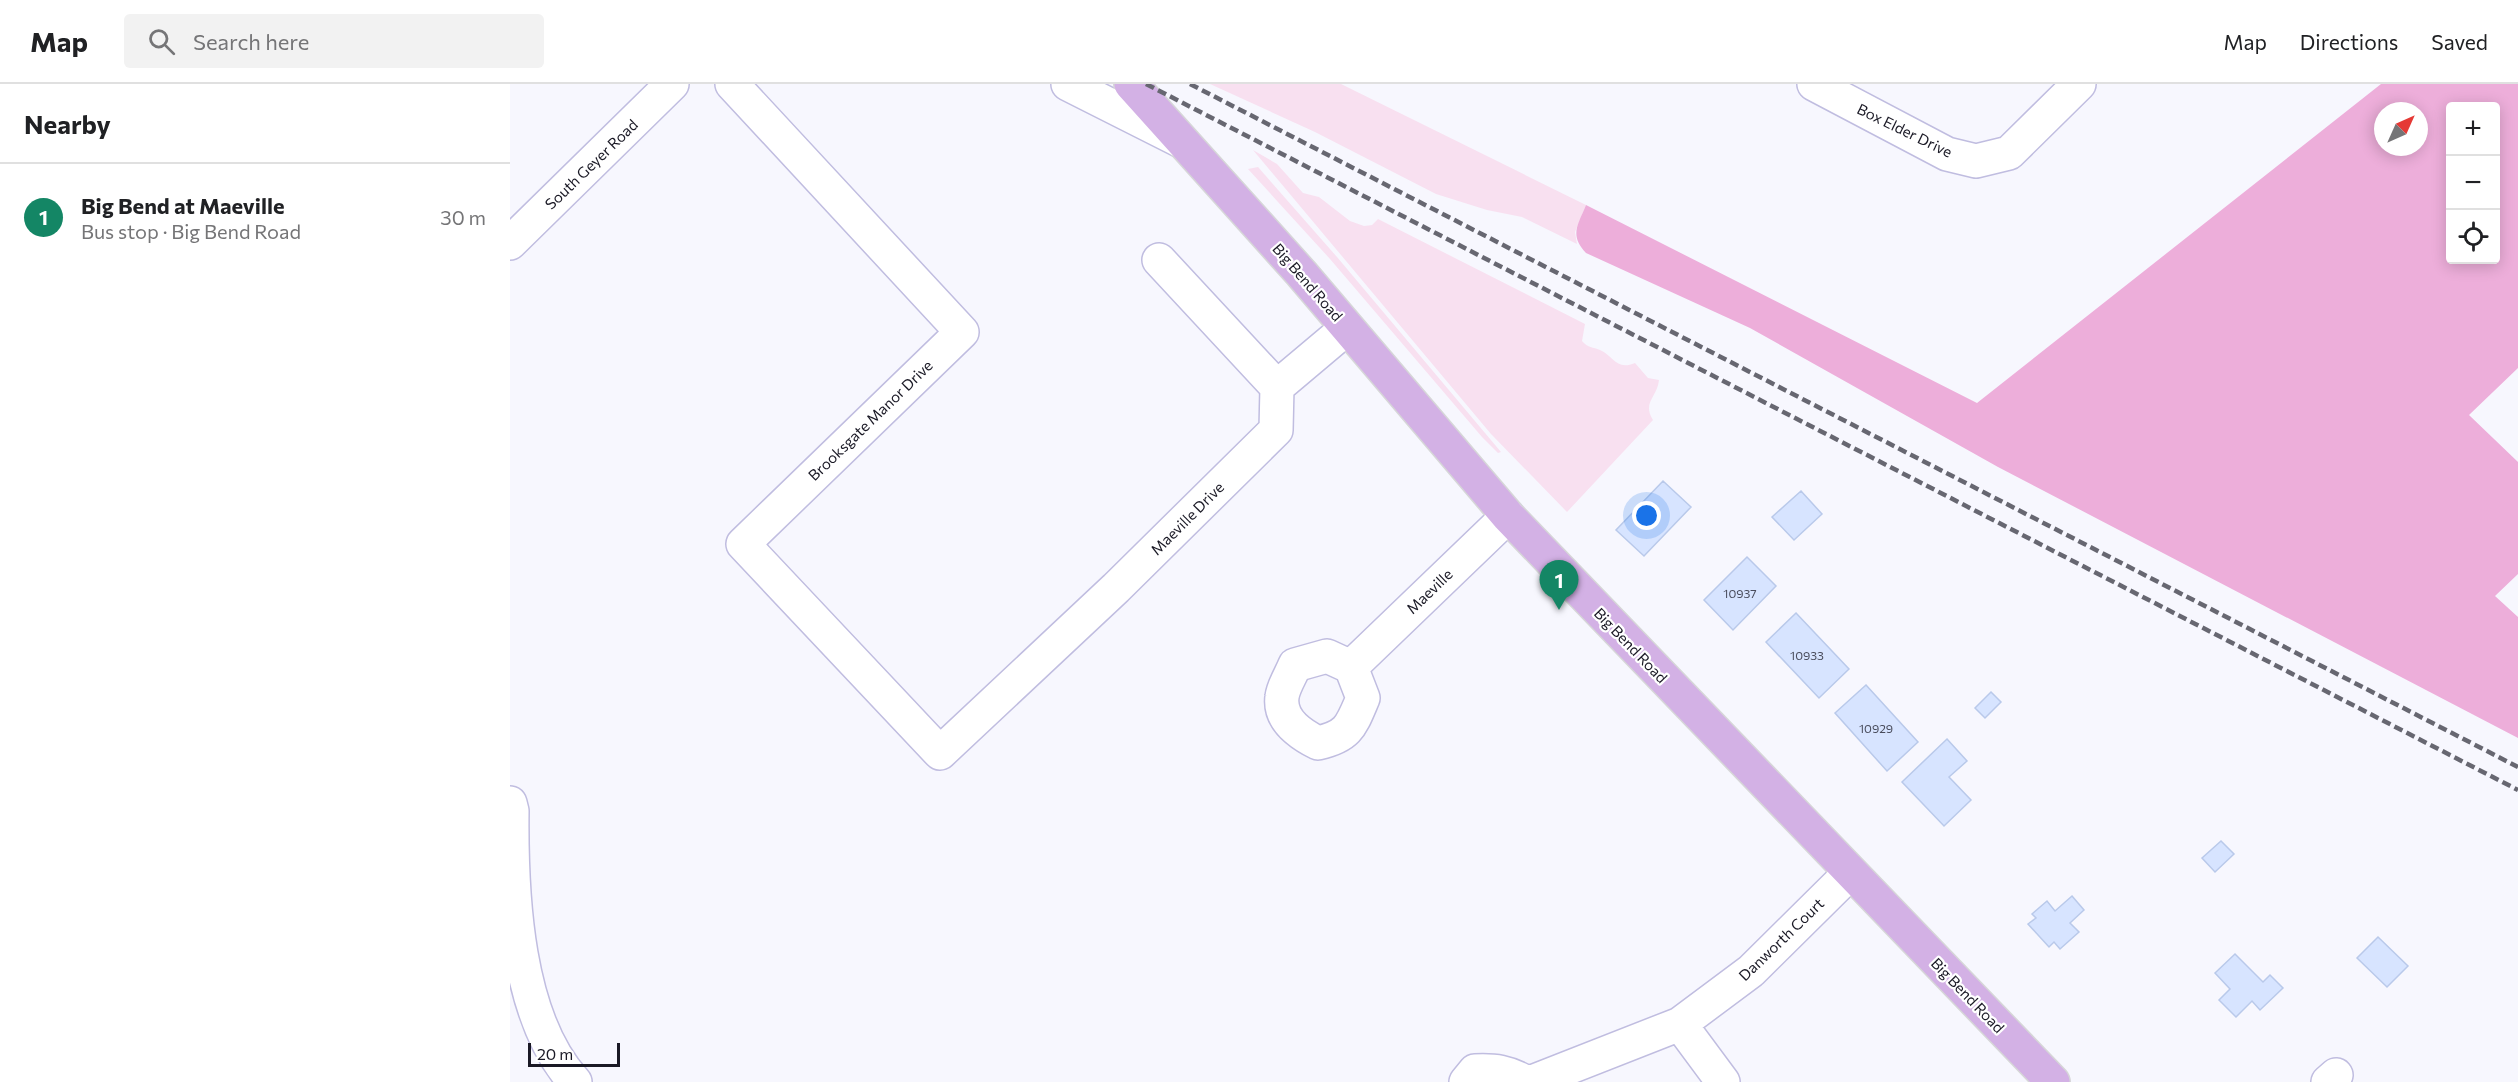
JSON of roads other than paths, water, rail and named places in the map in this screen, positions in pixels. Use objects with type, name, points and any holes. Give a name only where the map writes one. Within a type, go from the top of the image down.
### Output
[{"type":"main road","name":"Big Bend Road","points":[[1131,84],[1347,328],[1508,516],[2053,1082]]},
{"type":"street","name":"South Geyer Road","points":[[510,243],[672,84]]},
{"type":"street","name":"Brooksgate Manor Drive","points":[[732,84],[962,332],[743,544],[940,753]]},
{"type":"street","points":[[1068,84],[1183,142]]},
{"type":"street","name":"Box Elder Drive","points":[[1814,84],[1947,154],[1976,161],[2009,153],[2079,84]]},
{"type":"street","points":[[1159,260],[1277,387],[1347,328]]},
{"type":"street","name":"Maeville Drive","points":[[940,753],[1107,596],[1276,429],[1277,387]]},
{"type":"street","name":"Maeville","points":[[1351,667],[1508,516]]},
{"type":"street","points":[[510,803],[512,811],[511,874],[522,957],[536,1017],[565,1071],[575,1082]]},
{"type":"street","name":"Danworth Court","points":[[1532,1082],[1680,1024],[1751,971],[1850,873]]},
{"type":"street","points":[[1680,1024],[1723,1082]]},
{"type":"street","points":[[1466,1082],[1475,1071],[1490,1070],[1509,1072],[1525,1082]]},
{"type":"railway","points":[[1146,84],[2518,790]]},
{"type":"railway","points":[[1190,84],[2518,767]]},
{"type":"place","name":"Big Bend at Maeville","points":[[1559,610]]}]
